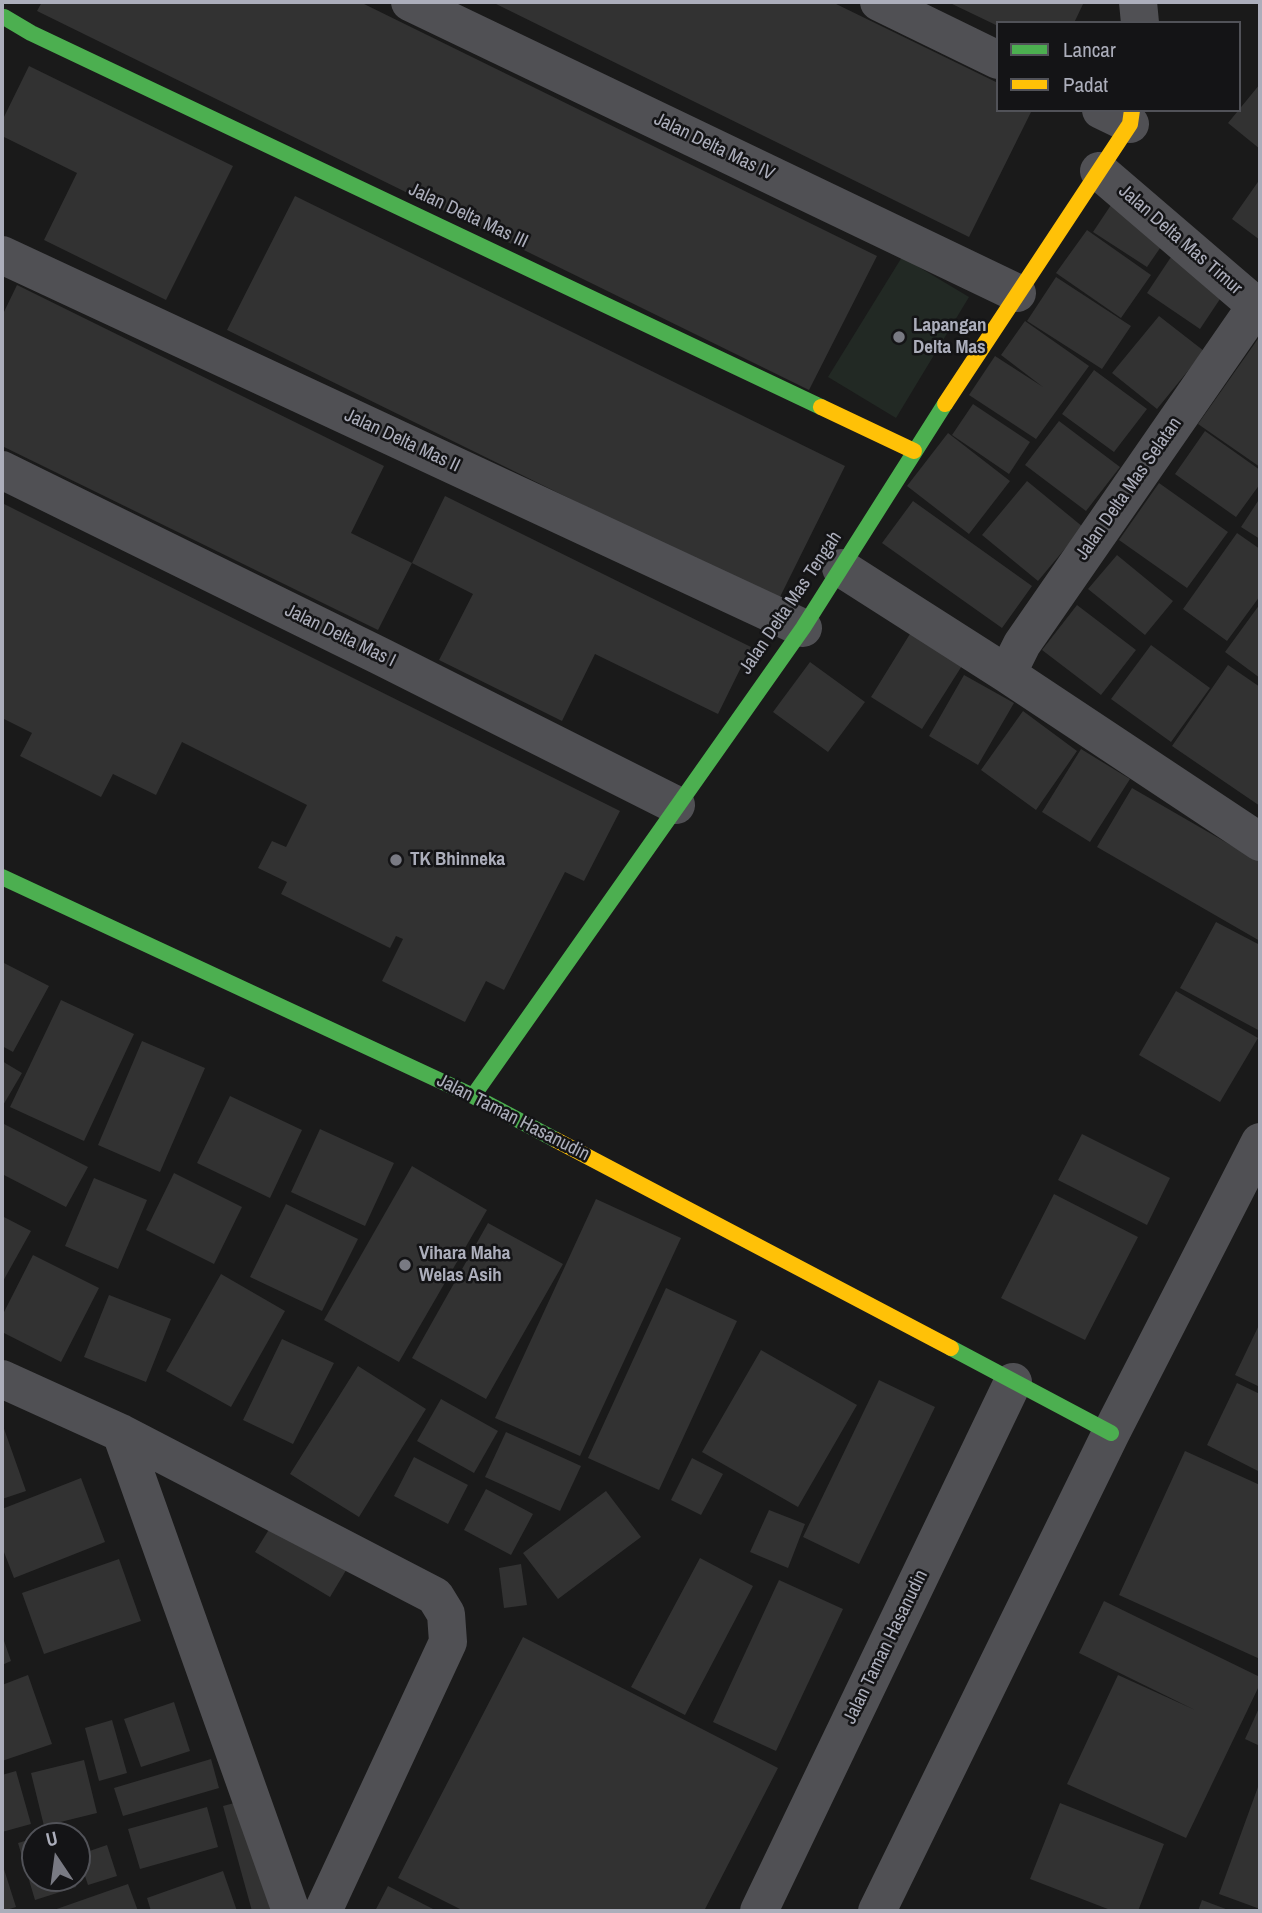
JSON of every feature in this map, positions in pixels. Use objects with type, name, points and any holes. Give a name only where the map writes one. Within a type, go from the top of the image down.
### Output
[{"type":"street","name":"Jalan Delta Mas IV","points":[[410,2],[1017,293]]},
{"type":"street","points":[[879,2],[996,59]]},
{"type":"street","points":[[1138,2],[1140,21]]},
{"type":"street","name":"Jalan Delta Mas III","points":[[6,14],[31,33],[914,451]]},
{"type":"street","name":"Jalan Delta Mas Tengah","points":[[473,1096],[803,628],[914,451],[1100,171],[1121,115]]},
{"type":"street","name":"Jalan Delta Mas Timur","points":[[1100,171],[1258,308]]},
{"type":"street","name":"Jalan Delta Mas II","points":[[2,255],[803,628]]},
{"type":"street","name":"Jalan Delta Mas Selatan","points":[[1007,674],[1022,644],[1258,308]]},
{"type":"street","name":"Jalan Delta Mas I","points":[[2,470],[370,650],[676,805]]},
{"type":"street","points":[[841,569],[1007,674],[1260,842]]},
{"type":"street","name":"Jalan Taman Hasanudin","points":[[2,877],[473,1096],[1111,1433]]},
{"type":"street","points":[[877,1911],[1111,1433],[1260,1142]]},
{"type":"street","points":[[2,1379],[121,1433],[435,1596],[446,1614],[448,1642],[323,1911]]},
{"type":"street","name":"Jalan Taman Hasanudin","points":[[759,1911],[1013,1382]]},
{"type":"street","points":[[121,1433],[291,1911]]},
{"type":"shaded area","name":"Lapangan Delta Mas","points":[[902,257],[969,297],[896,418],[828,377]]},
{"type":"building","points":[[42,2],[360,2],[877,256],[809,390],[37,11]]},
{"type":"building","points":[[492,2],[832,2],[996,82],[996,112],[1031,112],[969,237]]},
{"type":"building","points":[[948,2],[1084,2],[1075,21],[996,21],[996,25]]},
{"type":"building","points":[[29,66],[233,166],[166,300],[44,240],[77,173],[2,136],[2,121]]},
{"type":"building","points":[[1260,84],[1260,149],[1228,123],[1237,112],[1241,112],[1241,107]]},
{"type":"building","points":[[1260,179],[1260,240],[1232,219]]},
{"type":"building","points":[[295,196],[845,466],[778,601],[227,330]]},
{"type":"building","points":[[1115,199],[1169,235],[1147,267],[1093,232]]},
{"type":"building","points":[[1087,230],[1151,275],[1121,318],[1056,273]]},
{"type":"building","points":[[1175,251],[1228,287],[1200,329],[1147,293]]},
{"type":"building","points":[[1056,277],[1131,326],[1102,369],[1027,321]]},
{"type":"building","points":[[17,285],[384,466],[351,533],[412,563],[378,630],[2,446],[2,316]]},
{"type":"building","points":[[1159,316],[1204,351],[1157,409],[1112,373]]},
{"type":"building","points":[[1025,321],[1089,366],[1036,439],[969,395],[995,356],[1043,387],[1001,355]]},
{"type":"building","points":[[1260,336],[1260,467],[1198,424]]},
{"type":"building","points":[[1094,370],[1147,409],[1114,452],[1062,414]]},
{"type":"building","points":[[973,404],[1030,442],[1009,474],[952,435]]},
{"type":"building","points":[[1059,421],[1120,467],[1086,511],[1025,465]]},
{"type":"building","points":[[1205,431],[1260,470],[1260,484],[1236,517],[1175,474]]},
{"type":"building","points":[[948,433],[1010,481],[969,534],[907,486]]},
{"type":"building","points":[[1027,481],[1083,527],[1038,581],[982,535]]},
{"type":"building","points":[[1159,483],[1228,532],[1187,588],[1119,540]]},
{"type":"building","points":[[445,496],[751,647],[718,714],[595,654],[562,721],[439,660],[473,594],[412,563]]},
{"type":"building","points":[[1260,498],[1260,539],[1241,527]]},
{"type":"building","points":[[913,501],[1032,586],[1002,628],[882,543]]},
{"type":"building","points":[[2,503],[620,811],[584,881],[565,872],[504,990],[486,981],[465,1022],[382,981],[403,939],[396,936],[390,948],[281,894],[287,882],[258,868],[272,841],[286,847],[307,805],[182,742],[156,795],[113,774],[101,797],[20,756],[32,733],[2,718]]},
{"type":"building","points":[[1237,533],[1260,549],[1260,596],[1227,641],[1183,609]]},
{"type":"building","points":[[1117,555],[1173,601],[1145,635],[1088,589]]},
{"type":"building","points":[[1260,604],[1260,678],[1225,652]]},
{"type":"building","points":[[1077,605],[1136,650],[1101,695],[1042,650]]},
{"type":"building","points":[[913,629],[965,661],[922,729],[871,697]]},
{"type":"building","points":[[1151,645],[1210,688],[1171,742],[1111,699]]},
{"type":"building","points":[[810,662],[865,702],[828,752],[773,712]]},
{"type":"building","points":[[1228,665],[1260,687],[1260,806],[1172,746]]},
{"type":"building","points":[[964,675],[1014,703],[978,765],[929,736]]},
{"type":"building","points":[[1023,711],[1077,751],[1036,810],[981,770]]},
{"type":"building","points":[[1081,749],[1130,779],[1090,842],[1042,812]]},
{"type":"building","points":[[1132,788],[1260,862],[1260,941],[1097,847]]},
{"type":"building","points":[[1216,922],[1260,945],[1260,1031],[1180,988]]},
{"type":"building","points":[[2,962],[49,986],[13,1052],[2,1046]]},
{"type":"building","points":[[1176,991],[1258,1038],[1220,1102],[1139,1055]]},
{"type":"building","points":[[61,1000],[134,1034],[84,1141],[10,1107]]},
{"type":"building","points":[[142,1041],[205,1068],[160,1172],[98,1145]]},
{"type":"building","points":[[2,1061],[22,1073],[2,1107]]},
{"type":"building","points":[[230,1096],[302,1130],[270,1198],[197,1163]]},
{"type":"building","points":[[2,1123],[88,1167],[66,1207],[2,1174]]},
{"type":"building","points":[[320,1129],[394,1163],[365,1226],[291,1192]]},
{"type":"building","points":[[1082,1134],[1170,1178],[1147,1225],[1058,1180]]},
{"type":"building","name":"Vihara Maha Welas Asih","points":[[412,1166],[487,1210],[399,1362],[324,1320]]},
{"type":"building","points":[[174,1173],[242,1207],[214,1264],[146,1230]]},
{"type":"building","points":[[94,1178],[147,1200],[118,1269],[65,1246]]},
{"type":"building","points":[[1054,1194],[1138,1237],[1085,1340],[1001,1298]]},
{"type":"building","points":[[596,1199],[681,1238],[580,1456],[495,1418]]},
{"type":"building","points":[[286,1204],[358,1239],[322,1311],[250,1277]]},
{"type":"building","points":[[2,1216],[31,1231],[2,1283]]},
{"type":"building","points":[[488,1223],[563,1264],[486,1399],[412,1358]]},
{"type":"building","points":[[33,1255],[99,1288],[61,1362],[2,1332],[2,1316]]},
{"type":"building","points":[[221,1274],[285,1311],[231,1407],[166,1371]]},
{"type":"building","points":[[666,1288],[737,1321],[659,1490],[588,1458]]},
{"type":"building","points":[[109,1295],[171,1319],[146,1382],[84,1357]]},
{"type":"building","points":[[1260,1323],[1260,1387],[1235,1375]]},
{"type":"building","points":[[282,1339],[334,1363],[293,1444],[243,1420]]},
{"type":"building","points":[[761,1350],[857,1405],[798,1507],[702,1452]]},
{"type":"building","points":[[358,1366],[426,1409],[359,1517],[290,1474]]},
{"type":"building","points":[[879,1380],[935,1407],[859,1564],[803,1537]]},
{"type":"building","points":[[1237,1383],[1260,1394],[1260,1472],[1207,1445]]},
{"type":"building","points":[[441,1399],[498,1431],[474,1473],[417,1441]]},
{"type":"building","points":[[2,1423],[26,1491],[2,1499]]},
{"type":"building","points":[[506,1432],[581,1466],[560,1511],[485,1477]]},
{"type":"building","points":[[1185,1451],[1260,1485],[1260,1659],[1119,1595]]},
{"type":"building","points":[[414,1457],[468,1485],[448,1524],[394,1496]]},
{"type":"building","points":[[692,1458],[723,1474],[701,1515],[671,1500]]},
{"type":"building","points":[[81,1478],[105,1542],[14,1578],[2,1547],[2,1509]]},
{"type":"building","points":[[486,1489],[533,1514],[511,1555],[464,1530]]},
{"type":"building","points":[[606,1491],[641,1537],[558,1599],[523,1553]]},
{"type":"building","points":[[769,1510],[805,1524],[788,1568],[750,1552]]},
{"type":"building","points":[[273,1523],[348,1567],[330,1597],[255,1552]]},
{"type":"building","points":[[700,1558],[753,1586],[685,1715],[631,1687]]},
{"type":"building","points":[[119,1559],[141,1621],[44,1654],[22,1593]]},
{"type":"building","points":[[521,1564],[527,1605],[504,1608],[499,1568]]},
{"type":"building","points":[[779,1580],[843,1609],[776,1751],[713,1722]]},
{"type":"building","points":[[1104,1601],[1260,1677],[1260,1684],[1186,1838],[1067,1784],[1118,1675],[1195,1710],[1079,1653]]},
{"type":"building","points":[[2,1635],[11,1661],[2,1665]]},
{"type":"building","points":[[523,1637],[778,1768],[704,1911],[464,1911],[398,1878]]},
{"type":"building","points":[[28,1675],[52,1744],[2,1761],[2,1685]]},
{"type":"building","points":[[174,1702],[190,1751],[141,1767],[124,1719]]},
{"type":"building","points":[[1260,1706],[1260,1746],[1245,1739]]},
{"type":"building","points":[[112,1720],[127,1773],[99,1781],[85,1728]]},
{"type":"building","points":[[211,1759],[219,1788],[123,1816],[114,1788]]},
{"type":"building","points":[[84,1760],[97,1813],[60,1822],[43,1822],[31,1773]]},
{"type":"building","points":[[16,1771],[30,1822],[21,1822],[21,1827],[2,1832],[2,1775]]},
{"type":"building","points":[[1258,1787],[1260,1788],[1260,1909],[1219,1894]]},
{"type":"building","points":[[242,1801],[272,1911],[252,1911],[223,1806]]},
{"type":"building","points":[[1060,1803],[1164,1844],[1138,1911],[1113,1911],[1030,1879]]},
{"type":"building","points":[[207,1807],[218,1847],[140,1869],[128,1829]]},
{"type":"building","points":[[107,1845],[117,1876],[91,1884],[91,1851]]},
{"type":"building","points":[[2,1863],[16,1907],[3,1911],[2,1911]]},
{"type":"building","points":[[223,1871],[237,1911],[151,1911],[147,1898]]},
{"type":"building","points":[[128,1884],[138,1911],[51,1911]]},
{"type":"building","points":[[388,1886],[437,1911],[375,1911]]},
{"type":"building","points":[[33,1892],[60,1892],[35,1900]]},
{"type":"building","points":[[1202,1900],[1231,1911],[1198,1911]]},
{"type":"traffic: fast","points":[[4,17],[31,33],[821,407]]},
{"type":"traffic: fast","points":[[473,1096],[803,628],[945,404]]},
{"type":"traffic: fast","points":[[2,877],[473,1096],[556,1140]]},
{"type":"traffic: fast","points":[[951,1348],[1111,1433]]},
{"type":"traffic: slow","points":[[945,404],[1130,124],[1132,112]]},
{"type":"traffic: slow","points":[[821,407],[914,451]]},
{"type":"traffic: slow","points":[[556,1140],[951,1348]]},
{"type":"place","name":"Lapangan Delta Mas","points":[[899,337]]},
{"type":"place","name":"TK Bhinneka","points":[[396,860]]},
{"type":"place","name":"Vihara Maha Welas Asih","points":[[405,1265]]}]
